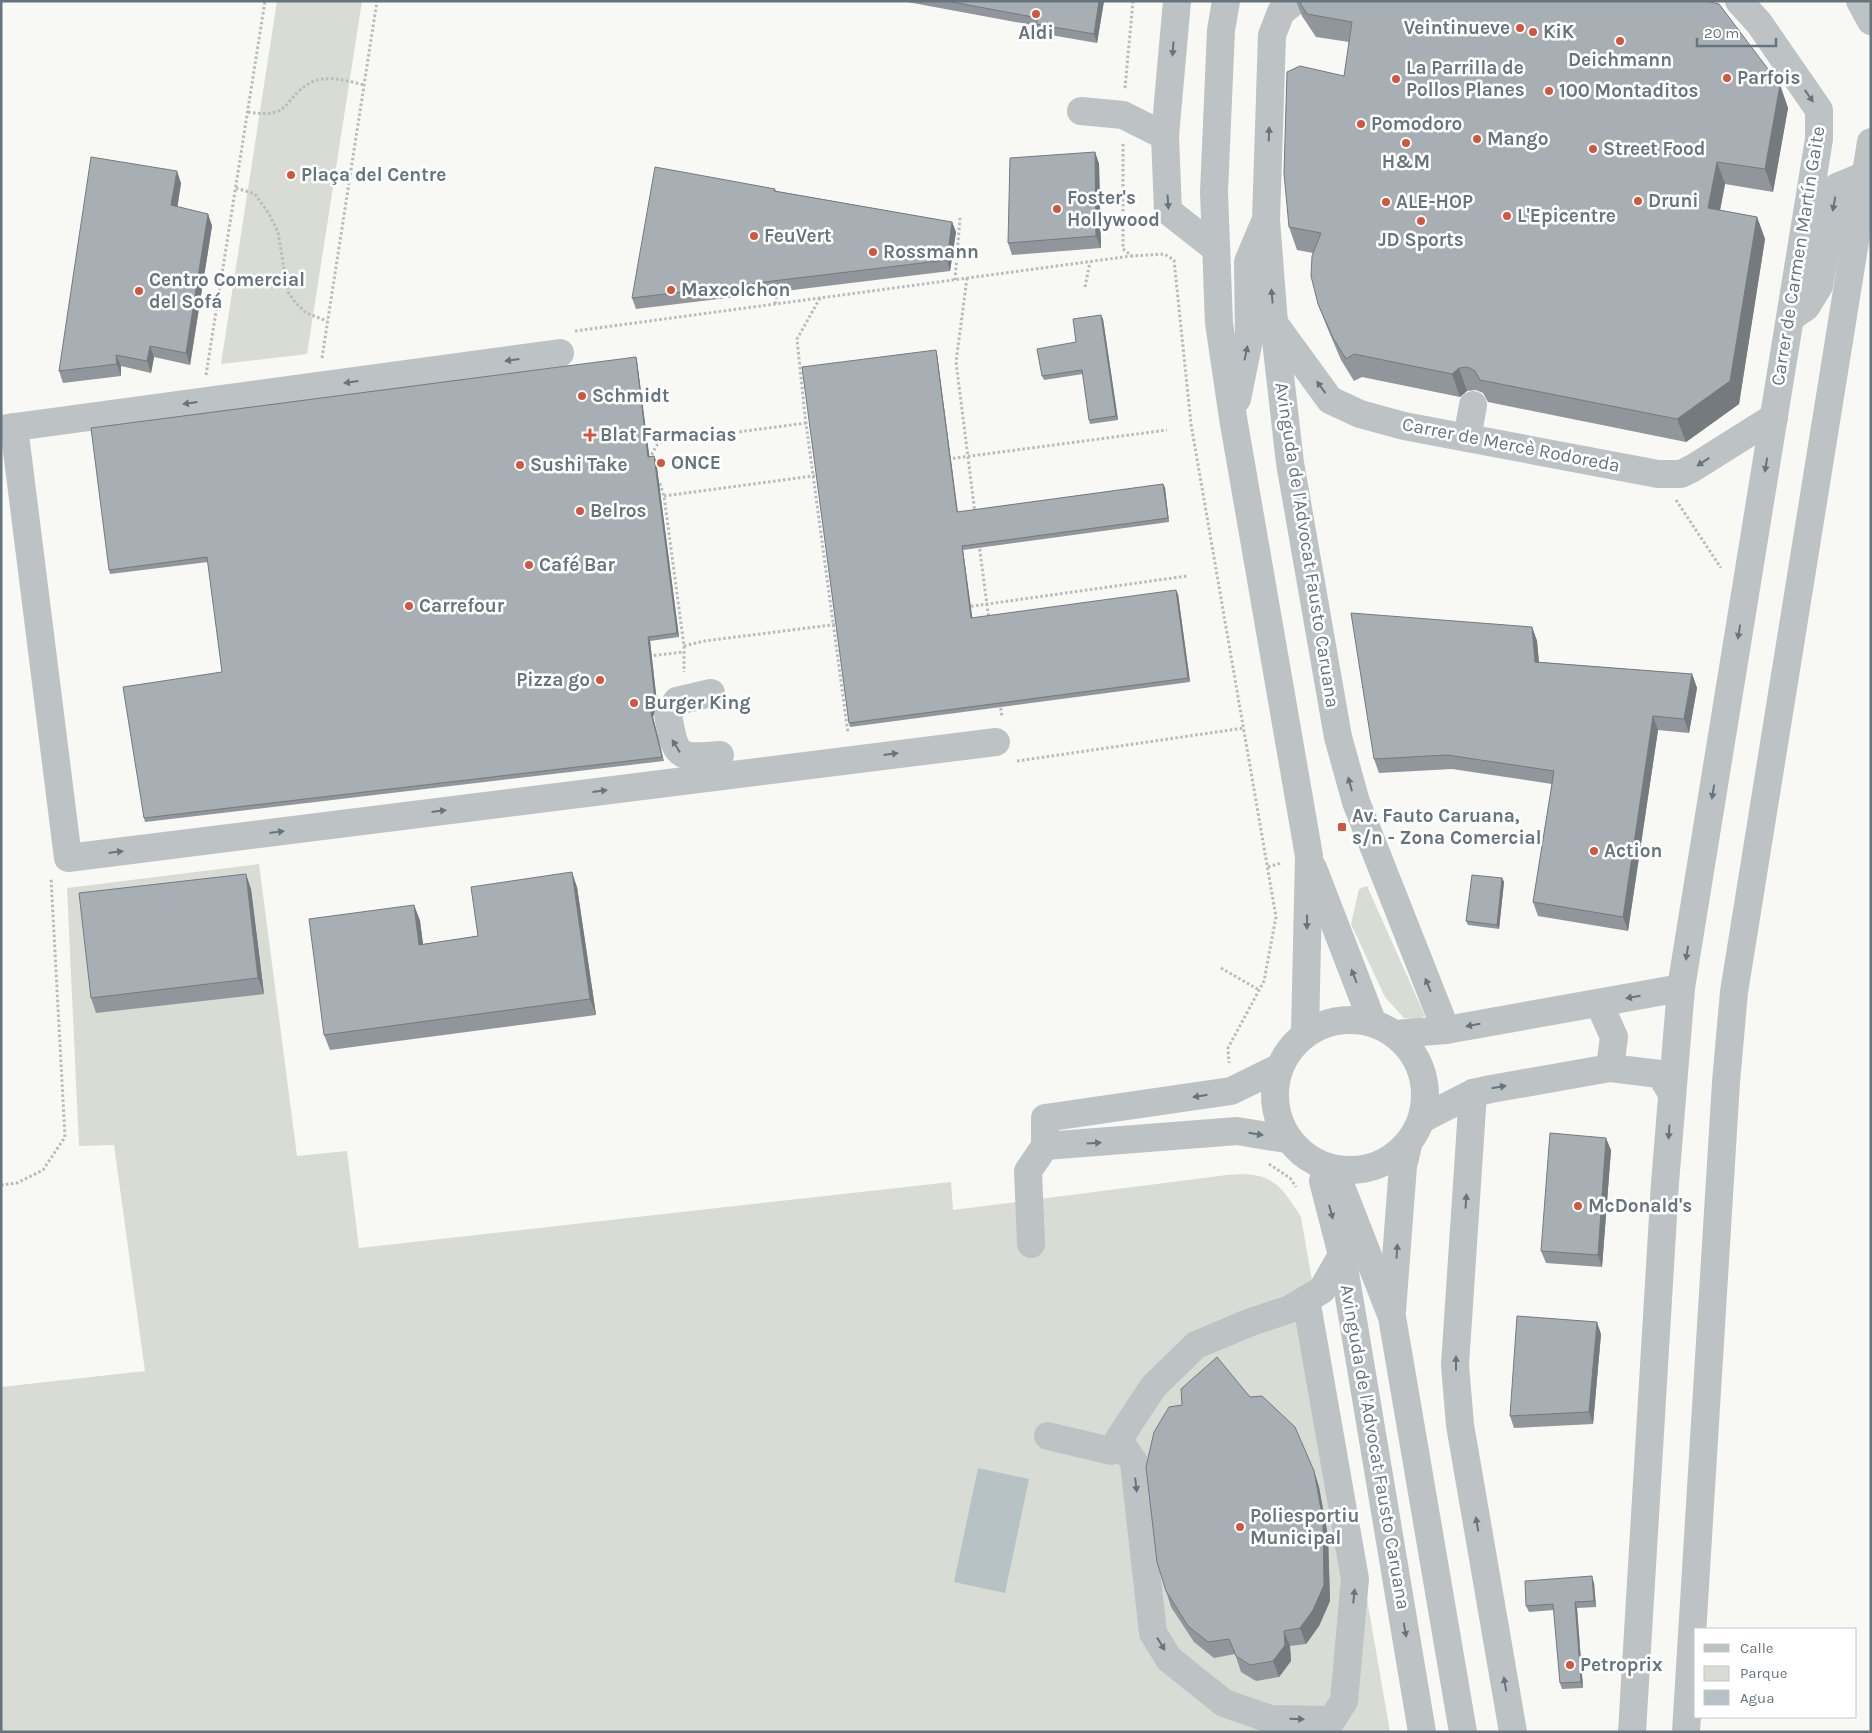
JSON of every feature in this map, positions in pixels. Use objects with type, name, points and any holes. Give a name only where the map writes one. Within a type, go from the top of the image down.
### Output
[{"type":"street","points":[[1177,1],[1165,136],[1168,211],[1214,248]]},
{"type":"street","points":[[1226,1],[1221,30],[1214,192],[1214,248],[1219,323],[1233,418],[1309,856],[1372,1021]]},
{"type":"street","name":"Carrer de Carmen Martín Gaite","points":[[1632,1732],[1671,1092],[1681,988],[1819,139],[1819,110],[1759,23],[1739,1]]},
{"type":"street","points":[[1860,1],[1871,21]]},
{"type":"street","name":"Avinguda de l'Advocat Fausto Caruana","points":[[1288,6],[1272,35],[1266,220],[1274,323],[1290,463],[1338,737],[1356,802],[1446,1030]]},
{"type":"street","points":[[1123,115],[1170,96]]},
{"type":"street","points":[[1081,111],[1123,115],[1165,136]]},
{"type":"street","points":[[1686,1732],[1726,1082],[1734,992],[1871,142]]},
{"type":"street","points":[[1790,318],[1806,307],[1819,286],[1837,187],[1866,175]]},
{"type":"street","points":[[1233,418],[1249,340],[1248,262],[1266,220]]},
{"type":"street","name":"Carrer de Mercè Rodoreda","points":[[1274,323],[1330,400],[1369,416],[1467,438],[1658,474],[1681,474],[1774,417]]},
{"type":"street","points":[[560,353],[8,428],[68,858],[852,759],[999,730]]},
{"type":"street","points":[[1467,438],[1473,405]]},
{"type":"street","points":[[698,695],[676,701],[668,714],[673,744],[682,754],[720,755]]},
{"type":"street","points":[[1305,1032],[1309,856]]},
{"type":"street","points":[[1396,1034],[1446,1030],[1681,988]]},
{"type":"street","points":[[1599,1003],[1614,1036],[1610,1068]]},
{"type":"street","points":[[1031,1244],[1028,1171],[1045,1146],[1045,1118],[1231,1092],[1278,1068],[1305,1032],[1337,1019],[1372,1021],[1396,1034],[1418,1060],[1426,1094],[1422,1119],[1408,1145],[1375,1168],[1327,1168],[1286,1139],[1237,1131],[1045,1146]]},
{"type":"street","points":[[1278,1068],[1273,1105],[1286,1139]]},
{"type":"street","points":[[1422,1119],[1473,1094],[1610,1068],[1660,1074],[1671,1092]]},
{"type":"street","points":[[1473,1094],[1455,1365],[1460,1425],[1513,1732]]},
{"type":"street","name":"Avinguda de l'Advocat Fausto Caruana","points":[[1392,1317],[1403,1166],[1408,1145]]},
{"type":"street","name":"Avinguda de l'Advocat Fausto Caruana","points":[[1327,1168],[1422,1732]]},
{"type":"street","name":"Avinguda de l'Advocat Fausto Caruana","points":[[1327,1168],[1392,1317],[1463,1732]]},
{"type":"street","points":[[1048,1436],[1111,1451],[1153,1387],[1196,1345],[1251,1322],[1290,1309],[1314,1294],[1342,1255]]},
{"type":"street","points":[[1314,1294],[1350,1303]]},
{"type":"street","points":[[1119,1441],[1134,1462],[1154,1633],[1169,1659],[1224,1703],[1270,1719],[1332,1720],[1344,1701],[1356,1579],[1314,1294]]},
{"type":"path","points":[[205,381],[265,1]]},
{"type":"path","points":[[320,366],[377,1]]},
{"type":"path","points":[[1133,1],[1123,115],[1123,248],[1132,256],[1164,254],[1174,260],[1191,424],[1276,917],[1264,981],[1228,1048],[1231,1092]]},
{"type":"path","points":[[248,112],[267,115],[281,110],[311,82],[324,79],[364,85]]},
{"type":"path","points":[[236,188],[255,194],[269,214],[278,232],[287,286],[295,302],[306,313],[327,321]]},
{"type":"path","points":[[955,280],[960,218]]},
{"type":"path","points":[[1085,287],[1090,262]]},
{"type":"path","points":[[967,278],[956,362],[976,520]]},
{"type":"path","points":[[774,304],[778,284]]},
{"type":"path","points":[[820,298],[797,338],[806,423],[852,759]]},
{"type":"path","points":[[648,464],[653,451],[662,442],[806,423]]},
{"type":"path","points":[[940,460],[1167,430]]},
{"type":"path","points":[[1658,474],[1730,582],[1747,584]]},
{"type":"path","points":[[664,496],[825,475]]},
{"type":"path","points":[[652,476],[660,484],[664,496],[684,652],[698,695]]},
{"type":"path","points":[[978,539],[990,629]]},
{"type":"path","points":[[959,608],[1188,576]]},
{"type":"path","points":[[684,646],[704,641],[842,623]]},
{"type":"path","points":[[648,656],[684,652]]},
{"type":"path","points":[[999,730],[1000,700]]},
{"type":"path","points":[[1207,732],[1244,728]]},
{"type":"path","points":[[1,1185],[18,1183],[43,1170],[66,1136],[51,877],[68,858]]},
{"type":"path","points":[[1221,968],[1259,990]]},
{"type":"path","points":[[1266,1162],[1290,1178],[1301,1195]]},
{"type":"green space","name":"Plaça del Centre","points":[[277,1],[362,1],[307,354],[221,364]]},
{"type":"green space","points":[[259,864],[297,1156],[347,1151],[359,1248],[951,1182],[953,1210],[1227,1175],[1254,1175],[1272,1181],[1286,1195],[1301,1217],[1390,1732],[1,1732],[1,1387],[145,1371],[114,1145],[79,1146],[67,888]]},
{"type":"green space","points":[[1367,886],[1425,1016],[1416,1020],[1404,1018],[1385,997],[1351,924],[1359,889]]},
{"type":"water","points":[[978,1468],[1029,1479],[1005,1593],[954,1582]]},
{"type":"building","name":"Aldi","points":[[947,1],[1099,1],[1094,34],[1036,24],[1038,18]]},
{"type":"building","name":"L'Epicentre","points":[[1299,1],[1706,1],[1719,4],[1780,85],[1765,169],[1717,162],[1708,208],[1757,217],[1730,381],[1677,419],[1480,380],[1475,371],[1468,367],[1459,368],[1452,374],[1354,354],[1346,359],[1333,338],[1318,304],[1311,276],[1312,256],[1321,233],[1289,227],[1284,173],[1287,72],[1300,66],[1344,76],[1352,22],[1307,14]]},
{"type":"building","name":"Foster's Hollywood","points":[[1095,152],[1096,236],[1008,243],[1010,158]]},
{"type":"building","name":"Centro Comercial del Sofá","points":[[91,157],[177,171],[171,205],[208,214],[186,353],[150,346],[147,361],[116,355],[117,364],[59,371]]},
{"type":"building","points":[[655,167],[775,189],[774,191],[952,222],[947,260],[632,298]]},
{"type":"building","points":[[1101,315],[1116,416],[1089,420],[1082,370],[1042,376],[1037,349],[1076,342],[1073,319]]},
{"type":"building","points":[[936,350],[957,512],[1163,484],[1168,518],[962,546],[971,618],[1176,590],[1188,678],[849,723],[802,367]]},
{"type":"building","name":"Carrefour","points":[[636,357],[648,457],[654,456],[677,633],[648,637],[655,699],[651,713],[662,757],[144,818],[123,687],[222,672],[207,557],[109,570],[91,428]]},
{"type":"building","points":[[1351,613],[1532,627],[1535,662],[1692,674],[1684,719],[1653,716],[1623,917],[1533,902],[1554,771],[1447,755],[1374,759]]},
{"type":"building","points":[[572,872],[590,999],[324,1035],[309,919],[414,905],[419,945],[478,936],[471,887]]},
{"type":"building","points":[[246,874],[258,978],[91,998],[79,893]]},
{"type":"building","points":[[1472,875],[1502,878],[1497,925],[1466,921]]},
{"type":"building","name":"McDonald's","points":[[1550,1133],[1606,1138],[1598,1255],[1541,1251]]},
{"type":"building","points":[[1517,1316],[1597,1322],[1589,1412],[1510,1416]]},
{"type":"building","name":"Poliesportiu Municipal","points":[[1217,1357],[1250,1397],[1262,1396],[1295,1427],[1314,1471],[1323,1520],[1324,1585],[1313,1610],[1300,1628],[1284,1631],[1285,1645],[1273,1661],[1250,1665],[1236,1656],[1229,1639],[1208,1642],[1188,1626],[1166,1591],[1157,1562],[1146,1467],[1154,1432],[1169,1407],[1182,1405],[1181,1389]]},
{"type":"building","points":[[1592,1576],[1594,1601],[1575,1602],[1581,1682],[1560,1683],[1553,1604],[1526,1606],[1525,1581]]},
{"type":"place","name":"Aldi","points":[[1036,14]]},
{"type":"place","name":"Veintinueve","points":[[1520,28]]},
{"type":"place","name":"KiK","points":[[1533,32]]},
{"type":"place","name":"Deichmann","points":[[1620,41]]},
{"type":"place","name":"Parfois","points":[[1727,78]]},
{"type":"place","name":"La Parrilla de Pollos Planes","points":[[1396,79]]},
{"type":"place","name":"100 Montaditos","points":[[1549,91]]},
{"type":"place","name":"Pomodoro","points":[[1361,124]]},
{"type":"place","name":"Mango","points":[[1477,139]]},
{"type":"place","name":"H&M","points":[[1406,143]]},
{"type":"place","name":"Street Food","points":[[1593,149]]},
{"type":"place","name":"Plaça del Centre","points":[[291,175]]},
{"type":"place","name":"Druni","points":[[1638,201]]},
{"type":"place","name":"ALE-HOP","points":[[1386,202]]},
{"type":"place","name":"Foster's Hollywood","points":[[1057,209]]},
{"type":"place","name":"L'Epicentre","points":[[1507,216]]},
{"type":"place","name":"JD Sports","points":[[1421,221]]},
{"type":"place","name":"FeuVert","points":[[754,236]]},
{"type":"place","name":"Rossmann","points":[[873,252]]},
{"type":"place","name":"Maxcolchon","points":[[671,290]]},
{"type":"place","name":"Centro Comercial del Sofá","points":[[139,291]]},
{"type":"place","name":"Schmidt","points":[[582,396]]},
{"type":"place","name":"Blat Farmacias","points":[[590,435]]},
{"type":"place","name":"ONCE","points":[[661,463]]},
{"type":"place","name":"Sushi Take","points":[[520,465]]},
{"type":"place","name":"Belros","points":[[580,511]]},
{"type":"place","name":"Café Bar","points":[[529,565]]},
{"type":"place","name":"Carrefour","points":[[409,606]]},
{"type":"place","name":"Pizza go","points":[[600,680]]},
{"type":"place","name":"Burger King","points":[[634,703]]},
{"type":"place","name":"Av. Fauto Caruana, s/n - Zona Comercial","points":[[1342,827]]},
{"type":"place","name":"Action","points":[[1594,851]]},
{"type":"place","name":"McDonald's","points":[[1578,1206]]},
{"type":"place","name":"Poliesportiu Municipal","points":[[1240,1527]]},
{"type":"place","name":"Petroprix","points":[[1570,1665]]}]
